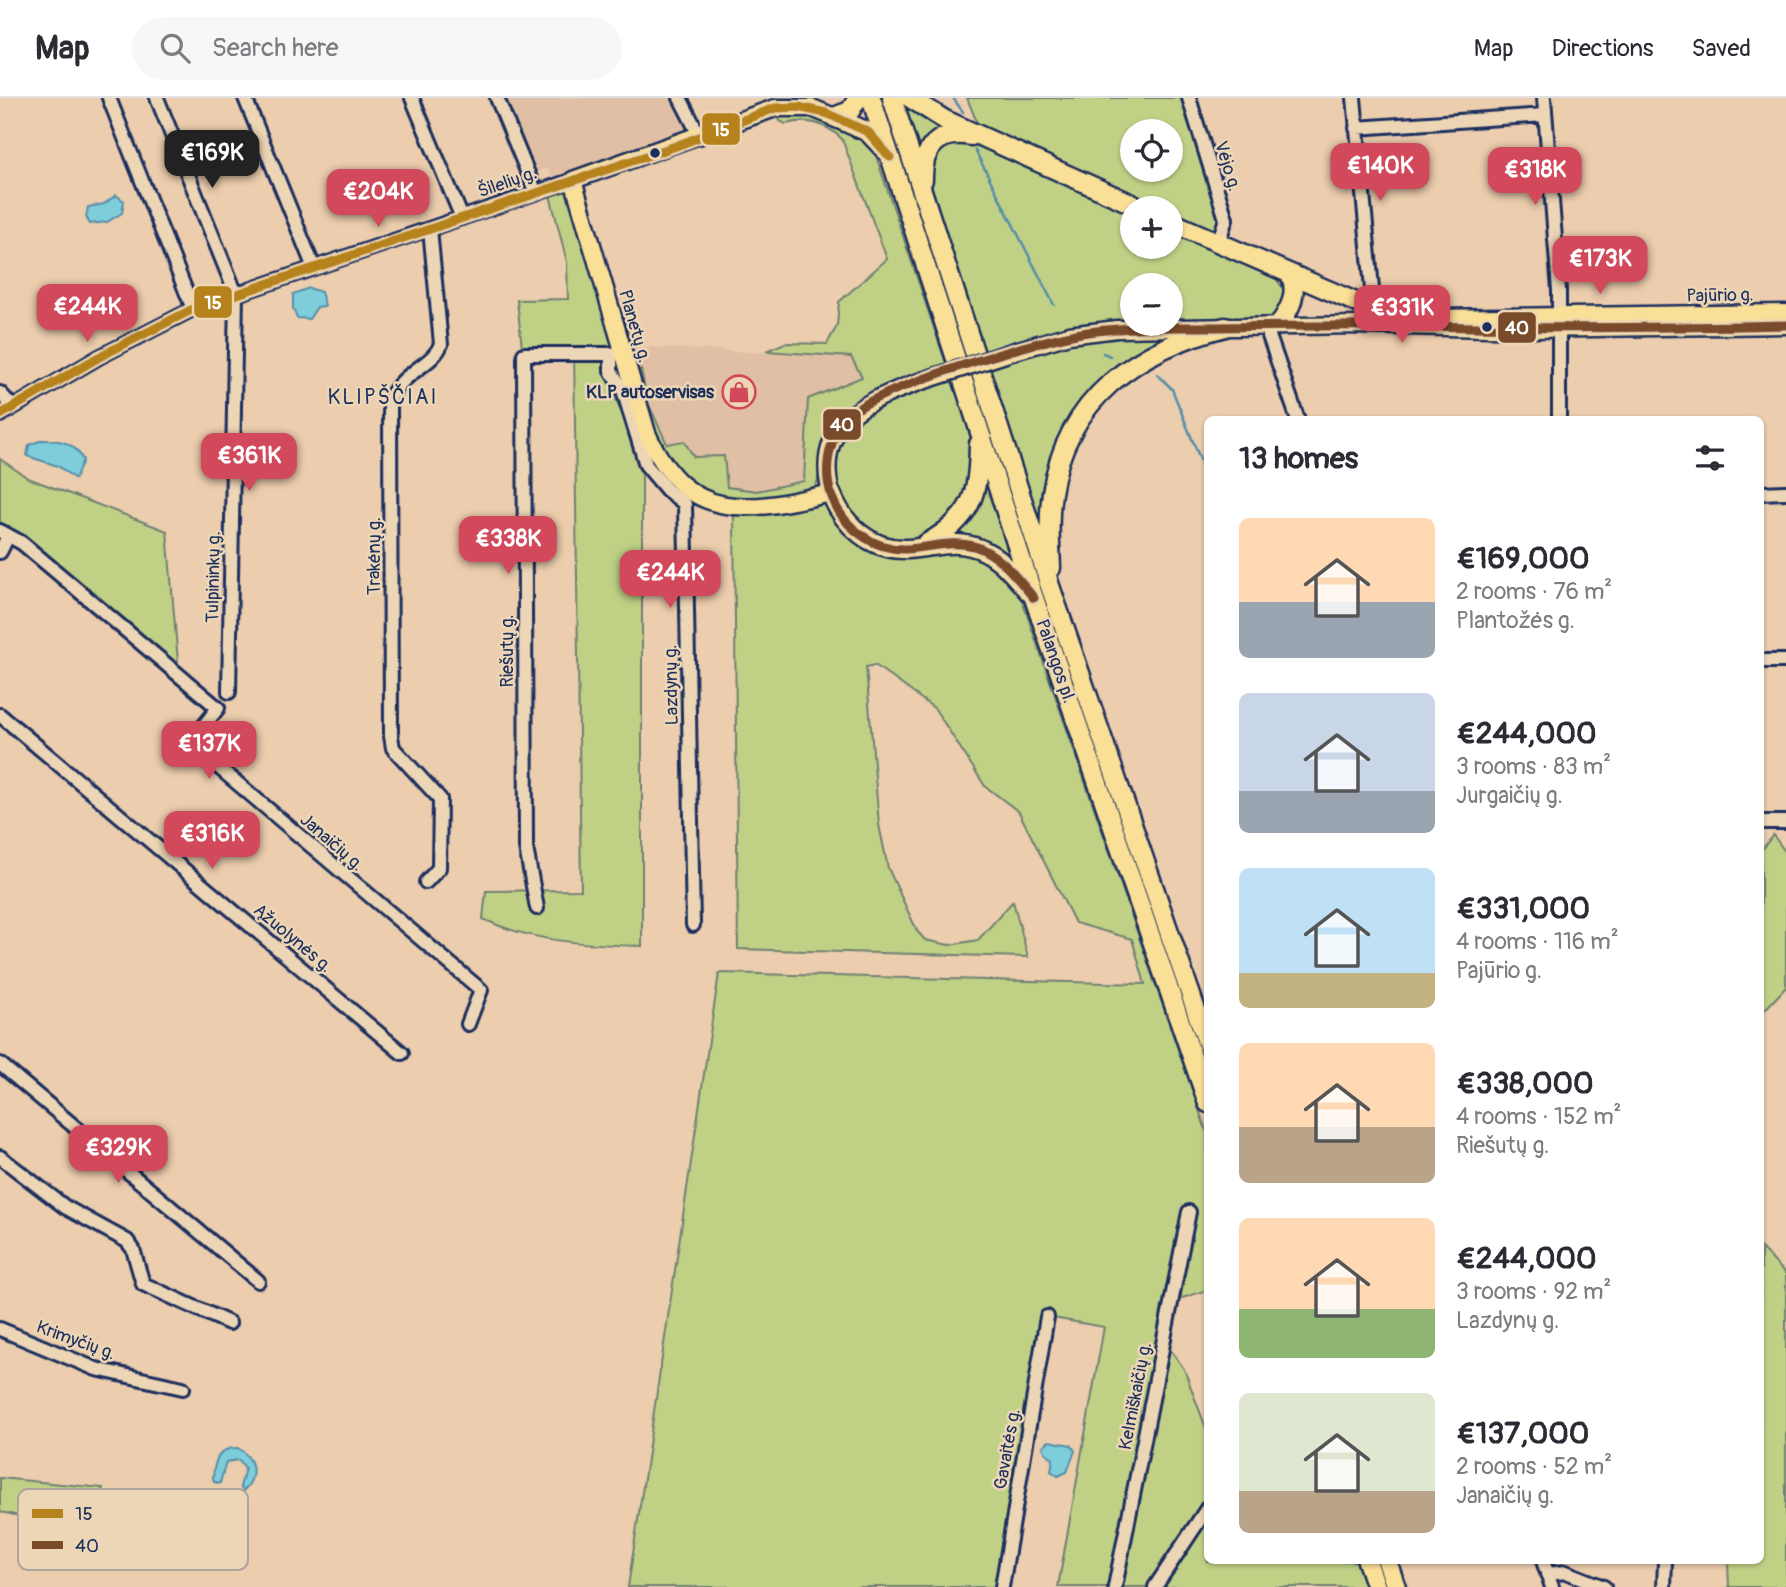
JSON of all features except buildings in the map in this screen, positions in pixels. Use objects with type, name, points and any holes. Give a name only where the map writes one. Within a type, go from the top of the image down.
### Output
[{"type":"highway","points":[[834,117],[850,111],[858,98]]},
{"type":"highway","name":"Palangos pl.","points":[[871,98],[1034,598],[1204,1091]]},
{"type":"highway","name":"Palangos pl.","points":[[892,98],[1051,589],[1204,1033]]},
{"type":"highway","points":[[910,98],[925,110],[985,139],[1120,199]]},
{"type":"highway","points":[[834,117],[868,132],[890,157]]},
{"type":"highway","points":[[923,196],[924,160],[935,141],[958,134],[985,139]]},
{"type":"highway","points":[[1183,227],[1374,310],[1405,316],[1439,317]]},
{"type":"highway","points":[[1274,326],[1294,296],[1296,285],[1290,274]]},
{"type":"highway","points":[[1051,589],[1049,525],[1052,490],[1059,462],[1082,415],[1096,397],[1132,363],[1185,338],[1225,327]]},
{"type":"highway","points":[[922,546],[957,525],[972,500],[979,472],[979,430]]},
{"type":"highway","points":[[831,494],[845,521],[869,540],[897,549],[953,543],[982,550],[1000,560],[1034,598]]},
{"type":"highway","points":[[1368,1564],[1376,1587]]},
{"type":"highway","points":[[1388,1564],[1396,1587]]},
{"type":"main road","name":"Šilelių g.","points":[[573,180],[700,137],[775,108],[812,108],[834,117]]},
{"type":"main road","name":"Planetų g.","points":[[573,180],[617,354],[653,447],[667,469],[692,491],[716,503],[748,509],[782,506],[831,494]]},
{"type":"main road","name":"Pajūrio g.","points":[[831,494],[829,457],[836,434],[845,421],[867,403],[919,382],[1018,350],[1087,332],[1558,322],[1786,313]]},
{"type":"main road","name":"Pajūrio g.","points":[[1361,325],[1439,317],[1558,322],[1786,325]]},
{"type":"street","points":[[109,98],[193,309]]},
{"type":"street","points":[[158,98],[236,294]]},
{"type":"street","points":[[245,98],[314,268]]},
{"type":"street","points":[[412,98],[462,218]]},
{"type":"street","points":[[497,98],[536,193]]},
{"type":"street","points":[[680,98],[700,137]]},
{"type":"street","name":"Vėjo g.","points":[[1189,98],[1226,219],[1218,243]]},
{"type":"street","points":[[1354,98],[1374,310]]},
{"type":"street","points":[[1544,98],[1556,242],[1559,416]]},
{"type":"street","points":[[1356,128],[1545,115]]},
{"type":"street","name":"Šilelių g.","points":[[0,415],[110,351],[193,309],[573,180]]},
{"type":"street","name":"Trakėnų g.","points":[[426,882],[439,868],[440,799],[393,748],[391,736],[390,399],[397,384],[433,357],[441,344],[430,229]]},
{"type":"street","name":"Tulpininkų g.","points":[[229,692],[236,294]]},
{"type":"street","points":[[1274,326],[1269,337],[1297,416]]},
{"type":"street","name":"Riešutų g.","points":[[537,908],[526,848],[524,354],[617,354]]},
{"type":"street","name":"Lazdynų g.","points":[[617,354],[611,371],[623,390],[646,465],[667,490],[685,504],[693,925]]},
{"type":"street","points":[[0,393],[13,407]]},
{"type":"street","points":[[1764,493],[1786,492]]},
{"type":"street","points":[[0,552],[4,533]]},
{"type":"street","name":"Janaičių g.","points":[[4,533],[22,543],[218,708],[190,743],[481,990],[468,1024]]},
{"type":"street","points":[[1764,661],[1786,661]]},
{"type":"street","name":"Ąžuolynės g.","points":[[0,715],[402,1053]]},
{"type":"street","points":[[1764,822],[1786,822]]},
{"type":"street","points":[[0,1064],[258,1281]]},
{"type":"street","points":[[0,1157],[65,1207],[127,1241],[133,1249],[143,1284],[229,1323]]},
{"type":"street","name":"Kelmiškaičių g.","points":[[1115,1587],[1189,1212]]},
{"type":"street","name":"Gavaitės g.","points":[[1002,1587],[1047,1317]]},
{"type":"street","name":"Krimyčių g.","points":[[0,1329],[96,1369],[183,1388]]},
{"type":"street","points":[[1155,1587],[1204,1513]]},
{"type":"street","points":[[1664,1587],[1665,1564]]},
{"type":"street","points":[[1545,1567],[1552,1587]]},
{"type":"street","points":[[1545,1567],[1604,1587]]},
{"type":"shaded area","points":[[506,98],[675,98],[693,133],[559,178],[552,175],[548,168],[536,172]]},
{"type":"shaded area","points":[[627,346],[851,357],[863,377],[808,399],[804,481],[757,491],[726,487],[694,457],[667,444],[648,403],[641,371],[635,370]]},
{"type":"green space","points":[[878,98],[884,98],[1073,676],[1204,1055],[1204,1075],[1121,836]]},
{"type":"green space","points":[[899,98],[951,127],[919,163]]},
{"type":"green space","points":[[967,98],[1185,98],[1222,222],[1218,228],[1212,229],[1183,216],[1183,196],[1137,196],[978,125]]},
{"type":"green space","points":[[776,113],[818,114],[872,144],[946,364],[894,383],[863,400],[849,412],[836,425],[823,447],[818,481],[811,492],[765,503],[745,504],[707,491],[691,481],[678,468],[659,439],[635,370],[641,370],[648,403],[667,444],[684,441],[694,457],[724,456],[727,487],[757,491],[804,481],[808,399],[862,377],[851,357],[766,351],[785,343],[827,344],[837,326],[839,302],[887,259],[842,139],[830,129],[816,123],[786,124],[780,121]]},
{"type":"green space","points":[[960,138],[986,146],[1120,206],[1120,259],[1183,259],[1183,233],[1272,273],[1285,291],[1285,301],[1268,320],[1183,322],[1183,273],[1120,273],[1120,324],[1057,334],[984,353],[929,178],[936,147]]},
{"type":"green space","points":[[562,191],[572,195],[616,345],[604,358],[604,367],[642,467],[642,946],[541,938],[483,919],[486,891],[581,890],[574,348],[522,348],[517,300],[568,299],[567,262],[550,195]]},
{"type":"green space","points":[[1180,336],[1079,409],[1043,537],[989,367],[1049,347],[1106,337]]},
{"type":"green space","points":[[952,379],[972,445],[966,504],[951,519],[922,538],[894,541],[869,532],[849,514],[836,489],[834,462],[843,434],[876,404]]},
{"type":"green space","points":[[0,459],[28,478],[167,531],[178,662],[174,665],[0,522]]},
{"type":"green space","points":[[983,467],[1017,570],[944,540]]},
{"type":"green space","points":[[819,502],[825,504],[851,534],[974,551],[1017,586],[1204,1124],[1204,1291],[1179,1299],[1168,1346],[1184,1369],[1204,1423],[1204,1503],[1149,1587],[1058,1587],[1104,1327],[1047,1317],[997,1587],[628,1587],[719,973],[1145,984],[1132,939],[1075,923],[1019,812],[985,786],[935,709],[875,665],[866,667],[879,825],[888,868],[917,931],[925,940],[949,945],[978,940],[1013,901],[1028,957],[738,949],[734,514],[781,511]]},
{"type":"green space","points":[[1773,835],[1786,853],[1786,987],[1764,1011],[1764,847]]},
{"type":"green space","points":[[1764,1251],[1786,1274],[1786,1587],[1729,1587],[1728,1564],[1764,1564]]},
{"type":"green space","points":[[0,1478],[103,1488],[18,1489],[18,1516],[0,1512]]},
{"type":"green space","points":[[1204,1520],[1204,1564],[1357,1564],[1365,1587],[1161,1587]]},
{"type":"water","points":[[116,195],[124,201],[122,213],[107,222],[90,224],[86,217],[88,207],[104,204]]},
{"type":"water","points":[[309,288],[321,292],[325,306],[317,307],[309,319],[297,318],[293,309],[293,294]]},
{"type":"water","points":[[42,440],[61,442],[75,449],[83,460],[75,479],[58,466],[27,456],[29,445]]},
{"type":"water","points":[[1049,1441],[1071,1445],[1075,1451],[1067,1472],[1058,1476],[1051,1471],[1053,1459],[1043,1446]]},
{"type":"water","points":[[231,1448],[244,1452],[251,1462],[251,1480],[245,1489],[240,1487],[245,1468],[239,1460],[226,1462],[220,1483],[214,1482],[218,1456]]},
{"type":"waterway","points":[[953,98],[963,112]]},
{"type":"waterway","points":[[975,150],[1054,305]]},
{"type":"waterway","points":[[1103,353],[1110,356]]},
{"type":"waterway","points":[[1157,374],[1172,389],[1204,469]]},
{"type":"transit line","name":"15","points":[[0,415],[99,357],[193,309],[676,146],[775,108],[798,107],[826,113],[868,132],[890,157]]},
{"type":"transit line","name":"40","points":[[1034,598],[1002,562],[977,547],[950,544],[894,548],[871,541],[852,527],[837,508],[828,475],[829,452],[843,422],[868,403],[928,377],[1037,343],[1104,330],[1153,327],[1602,328],[1786,325]]},
{"type":"place","name":"KLP autoservisas","points":[[739,392]]},
{"type":"district","name":"KLIPŠČIAI","points":[[383,397]]}]
